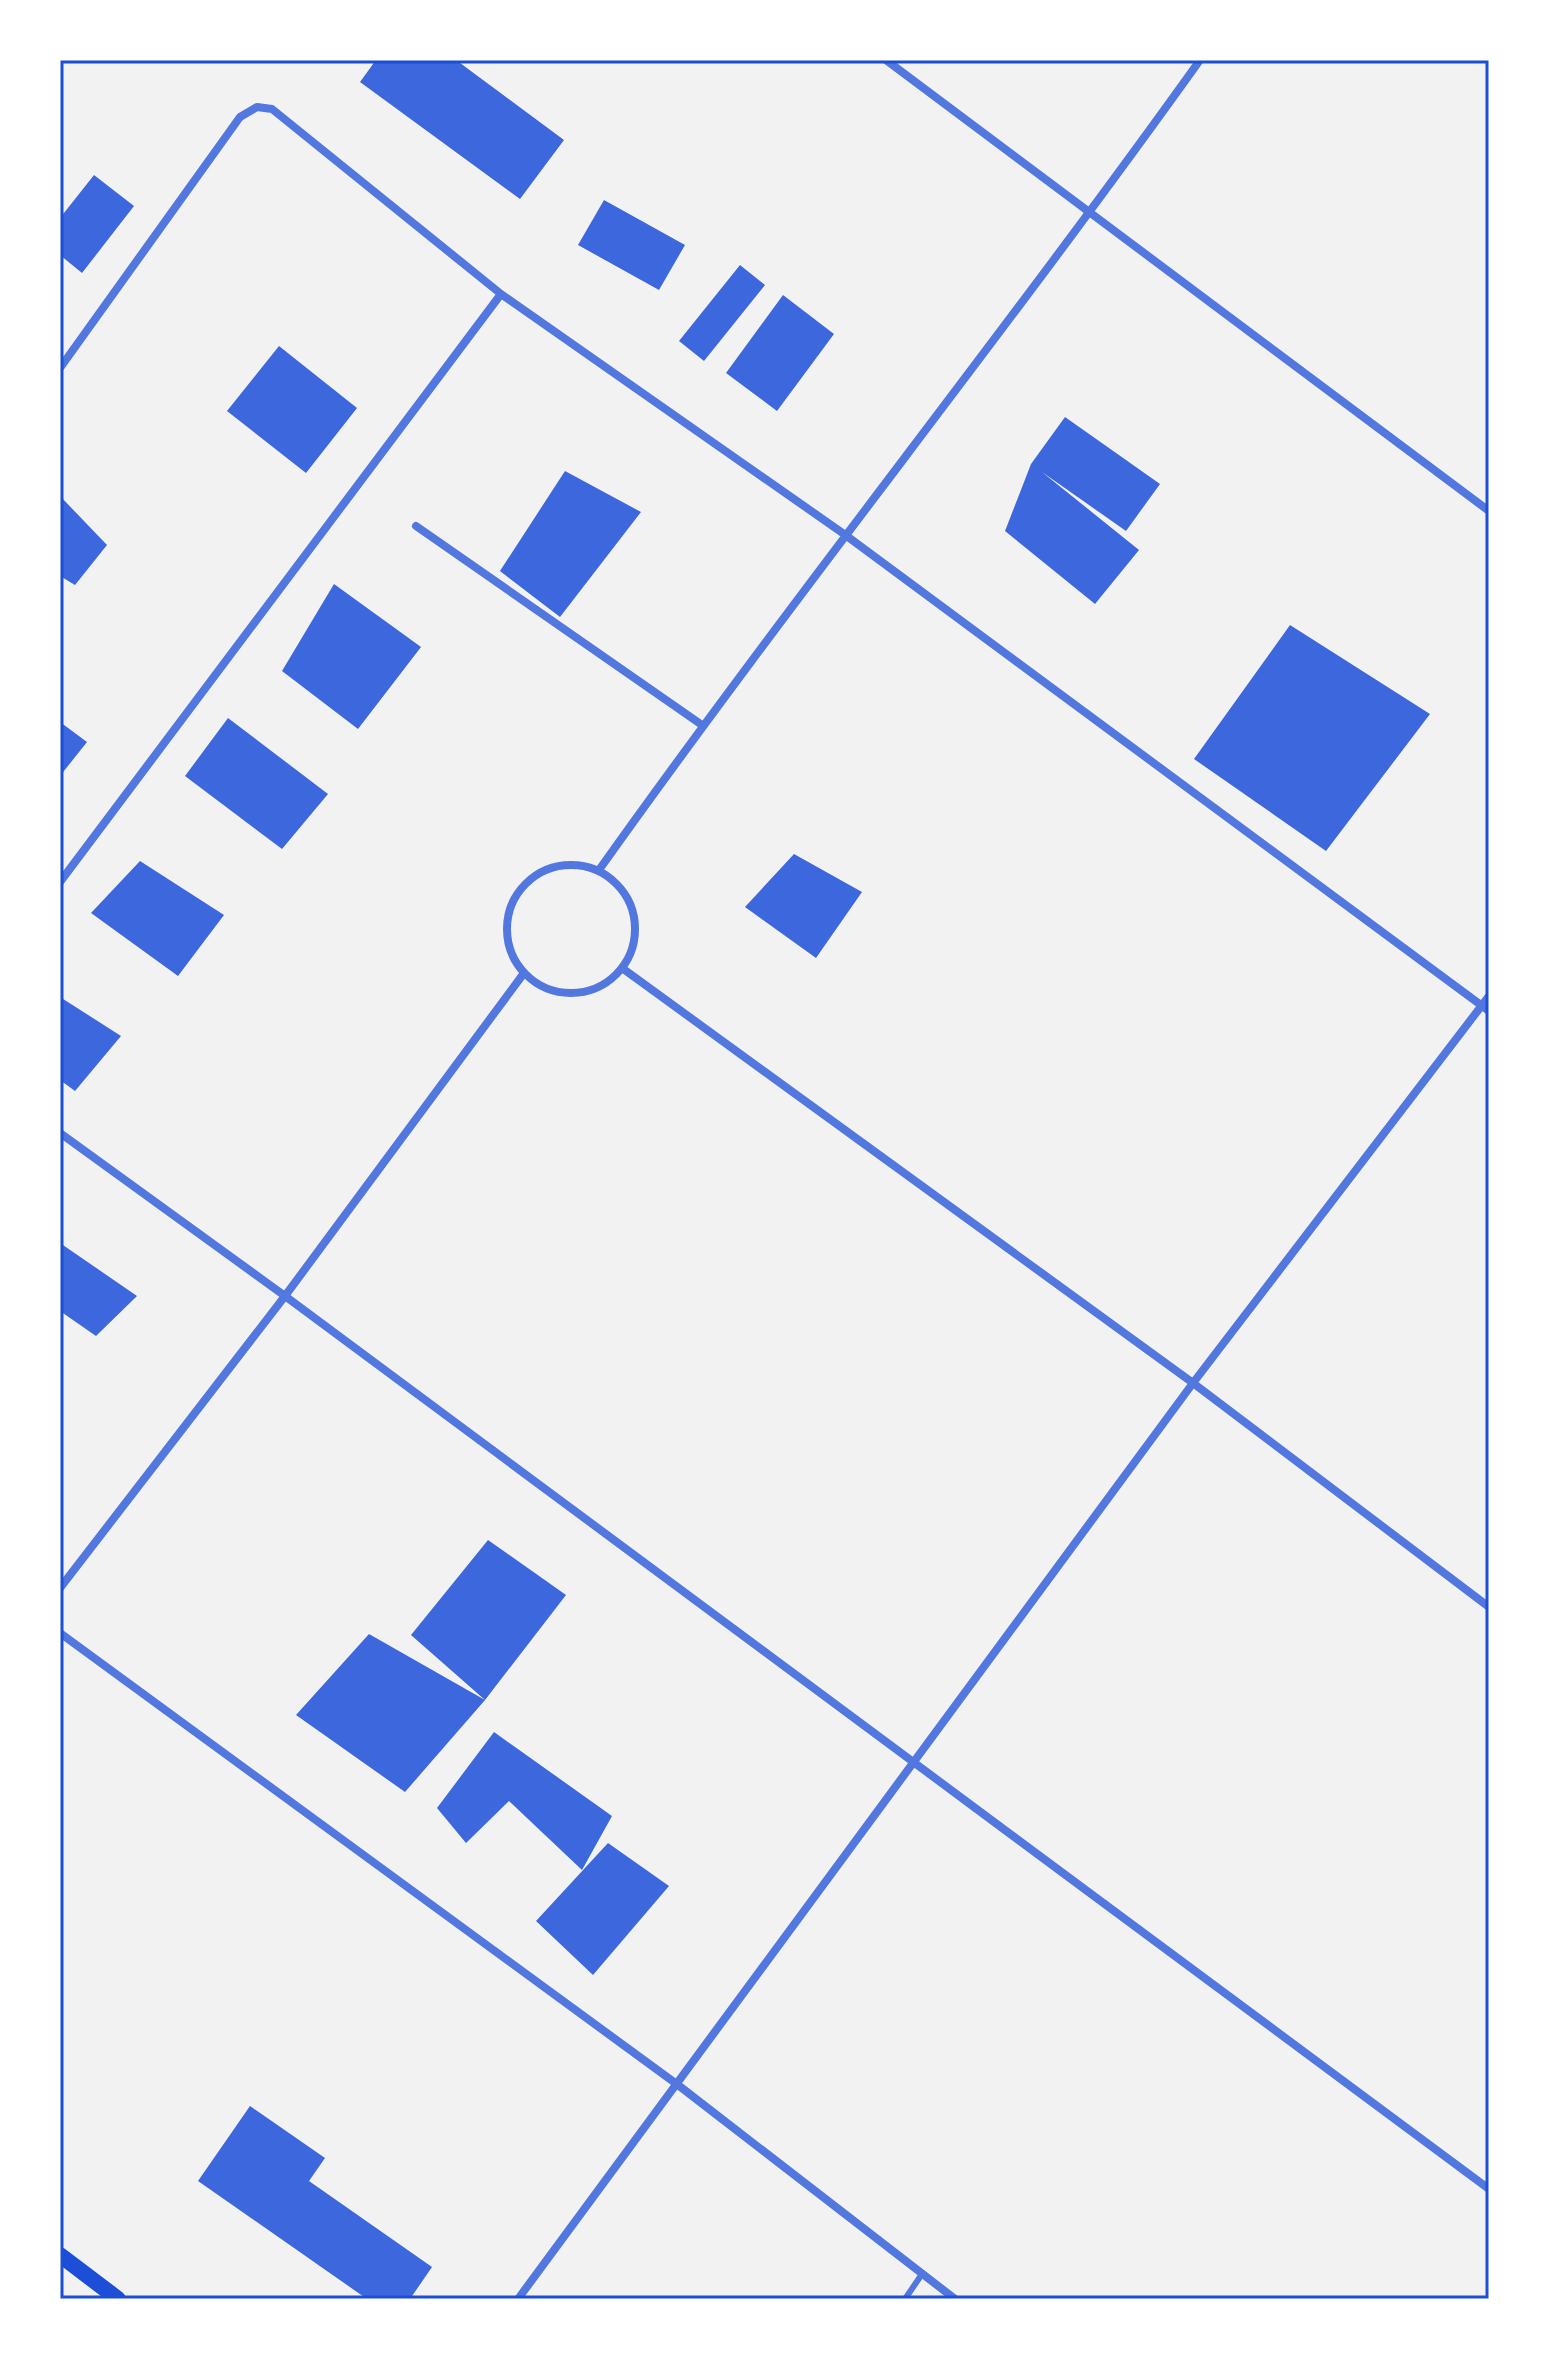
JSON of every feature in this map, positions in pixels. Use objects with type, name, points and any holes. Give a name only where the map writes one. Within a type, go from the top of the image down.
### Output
[{"type":"main road","points":[[60,2255],[118,2299]]},
{"type":"street","points":[[886,60],[1489,511]]},
{"type":"street","points":[[599,870],[702,725],[844,534],[1090,214],[1200,60]]},
{"type":"street","points":[[60,368],[240,117],[257,107],[272,109],[501,294],[844,534],[1486,1008]]},
{"type":"street","points":[[60,882],[501,294]]},
{"type":"street","points":[[416,526],[702,725]]},
{"type":"street","points":[[578,865],[599,870],[619,885],[631,904],[636,926],[633,948],[622,968],[606,983],[585,991],[563,993],[541,986],[524,973],[512,954],[507,932],[510,910],[520,890],[535,876],[555,866],[578,865]]},
{"type":"street","points":[[622,968],[1193,1383],[1489,1607]]},
{"type":"street","points":[[60,1588],[285,1296],[524,973]]},
{"type":"street","points":[[518,2299],[1193,1383],[1486,1008],[1489,996]]},
{"type":"street","points":[[60,1133],[285,1296],[1489,2189]]},
{"type":"street","points":[[60,1633],[678,2085],[955,2299]]},
{"type":"lane","points":[[905,2299],[922,2274]]},
{"type":"building","points":[[376,60],[456,60],[564,140],[520,199],[360,82]]},
{"type":"building","points":[[94,175],[134,206],[82,273],[60,255],[60,218]]},
{"type":"building","points":[[604,200],[685,245],[659,290],[578,245]]},
{"type":"building","points":[[740,265],[765,285],[704,361],[679,341]]},
{"type":"building","points":[[783,295],[834,334],[777,411],[726,373]]},
{"type":"building","points":[[279,346],[357,408],[306,473],[227,411]]},
{"type":"building","points":[[1065,417],[1160,484],[1126,531],[1042,472],[1139,550],[1095,604],[1005,531],[1031,464]]},
{"type":"building","points":[[565,471],[641,512],[560,617],[500,571]]},
{"type":"building","points":[[60,496],[107,545],[75,585],[60,576]]},
{"type":"building","points":[[334,584],[421,647],[358,729],[282,671]]},
{"type":"building","points":[[1290,625],[1430,714],[1326,851],[1194,759]]},
{"type":"building","points":[[228,718],[328,794],[282,849],[185,776]]},
{"type":"building","points":[[60,722],[87,742],[60,776]]},
{"type":"building","points":[[794,854],[862,892],[816,958],[745,907]]},
{"type":"building","points":[[140,861],[224,915],[178,976],[91,913]]},
{"type":"building","points":[[60,997],[121,1036],[75,1091],[60,1080]]},
{"type":"building","points":[[60,1243],[137,1296],[96,1336],[60,1311]]},
{"type":"building","points":[[488,1540],[566,1595],[485,1700],[411,1635]]},
{"type":"building","points":[[369,1634],[485,1700],[405,1792],[296,1715]]},
{"type":"building","points":[[494,1732],[612,1816],[582,1870],[509,1801],[466,1843],[437,1808]]},
{"type":"building","points":[[608,1843],[669,1886],[593,1975],[536,1921]]},
{"type":"building","points":[[250,2106],[325,2158],[309,2181],[432,2267],[410,2299],[367,2299],[198,2181]]}]
